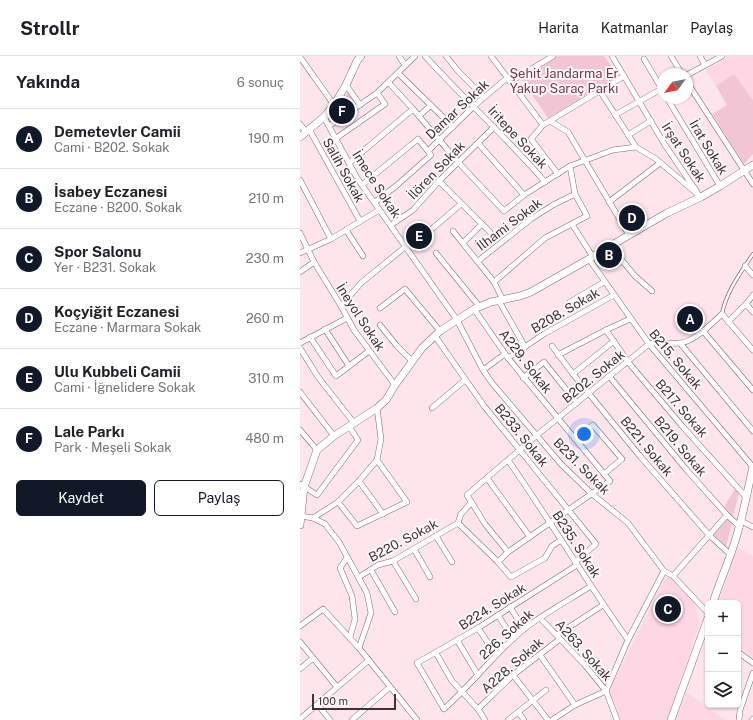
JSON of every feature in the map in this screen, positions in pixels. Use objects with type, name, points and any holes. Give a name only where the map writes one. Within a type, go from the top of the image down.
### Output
[{"type":"main road","points":[[300,137],[324,118],[334,105],[361,56]]},
{"type":"main road","points":[[300,524],[302,485],[317,450],[334,436],[377,408],[386,400],[412,361],[437,333],[476,308],[532,292],[629,235],[701,197],[753,165]]},
{"type":"main road","points":[[714,600],[731,555],[740,524],[753,467]]},
{"type":"main road","points":[[671,720],[705,631]]},
{"type":"street","points":[[399,56],[406,65]]},
{"type":"street","points":[[329,126],[377,93],[415,56]]},
{"type":"street","name":"İritepe Sokak","points":[[425,56],[451,85],[522,155],[545,182]]},
{"type":"street","points":[[446,56],[458,71],[484,97]]},
{"type":"street","points":[[491,56],[543,125]]},
{"type":"street","name":"Damar Sokak","points":[[375,202],[432,155],[428,150],[484,97],[509,80],[553,56]]},
{"type":"street","name":"İrşat Sokak","points":[[612,56],[665,145],[701,197]]},
{"type":"street","points":[[671,56],[678,68]]},
{"type":"street","points":[[700,56],[705,65]]},
{"type":"street","points":[[693,72],[722,56]]},
{"type":"street","points":[[300,57],[334,105]]},
{"type":"street","points":[[644,59],[657,80]]},
{"type":"street","points":[[398,72],[453,127]]},
{"type":"street","points":[[558,174],[531,139],[543,125],[624,76]]},
{"type":"street","points":[[389,82],[439,141],[504,211],[524,195],[570,166],[613,150],[636,147]]},
{"type":"street","points":[[346,85],[360,105]]},
{"type":"street","points":[[600,91],[636,147],[660,163],[701,197]]},
{"type":"street","points":[[693,91],[753,184]]},
{"type":"street","points":[[615,115],[657,92]]},
{"type":"street","points":[[335,139],[385,104],[377,93]]},
{"type":"street","points":[[419,116],[431,104]]},
{"type":"street","name":"İrat Sokak","points":[[671,104],[720,186]]},
{"type":"street","points":[[349,163],[413,109]]},
{"type":"street","name":"İmece Sokak","points":[[324,118],[362,185],[457,320]]},
{"type":"street","points":[[550,121],[568,132],[629,235]]},
{"type":"street","points":[[628,135],[651,121]]},
{"type":"street","name":"Salih Sokak","points":[[300,124],[308,131],[360,221]]},
{"type":"street","name":"İlören Sokak","points":[[391,225],[413,210],[439,181],[494,127]]},
{"type":"street","points":[[362,185],[418,139],[428,150]]},
{"type":"street","points":[[478,144],[524,195]]},
{"type":"street","points":[[609,202],[660,163]]},
{"type":"street","points":[[494,282],[545,238],[587,216],[575,194],[570,166]]},
{"type":"street","points":[[300,180],[331,239]]},
{"type":"street","points":[[439,181],[490,232]]},
{"type":"street","name":"İlhami Sokak","points":[[478,262],[531,219],[553,205],[575,194]]},
{"type":"street","points":[[432,228],[461,204]]},
{"type":"street","points":[[300,253],[331,239],[379,210]]},
{"type":"street","points":[[463,243],[482,224]]},
{"type":"street","name":"B215. Sokak","points":[[572,224],[604,282],[648,344],[753,467]]},
{"type":"street","points":[[346,230],[363,256]]},
{"type":"street","points":[[453,231],[494,282],[501,300],[525,347]]},
{"type":"street","name":"İneyol Sokak","points":[[300,232],[314,262],[354,330],[395,385]]},
{"type":"street","points":[[610,246],[635,276],[652,291]]},
{"type":"street","points":[[341,306],[361,284],[406,247]]},
{"type":"street","name":"A229. Sokak","points":[[436,253],[476,308],[506,356],[610,481],[592,494]]},
{"type":"street","points":[[301,270],[314,262]]},
{"type":"street","points":[[745,266],[753,275]]},
{"type":"street","points":[[570,302],[604,282]]},
{"type":"street","name":"B233. Sokak","points":[[380,308],[405,289],[437,333],[465,380],[519,450],[596,544]]},
{"type":"street","name":"B208. Sokak","points":[[483,370],[614,295]]},
{"type":"street","points":[[728,322],[753,295]]},
{"type":"street","points":[[746,304],[753,312]]},
{"type":"street","points":[[648,344],[658,342],[688,342],[722,314],[753,350]]},
{"type":"street","points":[[300,343],[347,318]]},
{"type":"street","points":[[558,355],[630,319]]},
{"type":"street","name":"B231. Sokak","points":[[457,320],[483,370],[492,383],[561,464],[592,494],[628,523],[664,571],[672,576],[705,610]]},
{"type":"street","points":[[380,325],[397,346],[412,361]]},
{"type":"street","points":[[326,329],[349,366]]},
{"type":"street","name":"B217. Sokak","points":[[606,330],[628,362],[683,427],[746,497]]},
{"type":"street","points":[[703,331],[753,390]]},
{"type":"street","points":[[310,337],[336,376],[369,351]]},
{"type":"street","points":[[573,374],[614,341]]},
{"type":"street","points":[[680,343],[753,431]]},
{"type":"street","name":"B202. Sokak","points":[[472,503],[466,495],[648,344]]},
{"type":"street","name":"B221. Sokak","points":[[552,346],[589,394],[708,535],[731,555]]},
{"type":"street","points":[[300,348],[351,425],[358,440],[317,495],[302,485]]},
{"type":"street","points":[[523,378],[544,362],[577,404]]},
{"type":"street","name":"B219. Sokak","points":[[609,376],[727,516],[740,524],[753,527]]},
{"type":"street","points":[[432,408],[465,380]]},
{"type":"street","points":[[300,392],[334,436]]},
{"type":"street","points":[[313,518],[338,502],[377,460],[381,439],[377,408]]},
{"type":"street","points":[[575,440],[593,424],[622,459],[604,474]]},
{"type":"street","points":[[300,430],[317,450]]},
{"type":"street","points":[[338,502],[357,526],[407,502],[377,460]]},
{"type":"street","name":"B235. Sokak","points":[[508,460],[603,605],[628,640]]},
{"type":"street","points":[[486,478],[530,537]]},
{"type":"street","points":[[359,481],[383,514]]},
{"type":"street","points":[[498,562],[508,552],[592,494]]},
{"type":"street","points":[[508,552],[485,524],[472,503],[461,514],[458,523],[498,562],[511,577],[544,558],[552,546],[561,540]]},
{"type":"street","points":[[301,516],[313,518],[325,524],[339,542],[367,593],[371,613],[360,648]]},
{"type":"street","points":[[672,576],[727,516]]},
{"type":"street","name":"B220. Sokak","points":[[359,578],[378,565],[393,561],[458,523]]},
{"type":"street","points":[[436,536],[452,562]]},
{"type":"street","name":"B224. Sokak","points":[[444,709],[417,663],[498,615],[576,563],[596,544]]},
{"type":"street","points":[[414,549],[430,577]]},
{"type":"street","points":[[347,558],[340,568],[352,596],[355,619],[350,636]]},
{"type":"street","points":[[393,561],[416,599]]},
{"type":"street","points":[[371,570],[395,612]]},
{"type":"street","points":[[552,720],[575,705],[606,691],[628,640],[664,571]]},
{"type":"street","name":"226. Sokak","points":[[444,709],[462,693],[496,655],[524,629],[591,586]]},
{"type":"street","name":"A228. Sokak","points":[[478,709],[514,675],[540,655],[558,637],[603,605]]},
{"type":"street","points":[[510,607],[524,629]]},
{"type":"street","points":[[300,626],[323,609],[350,636],[415,719]]},
{"type":"street","points":[[498,615],[513,639]]},
{"type":"street","name":"A263. Sokak","points":[[540,618],[584,664],[606,691],[617,720]]},
{"type":"street","points":[[478,628],[496,655]]},
{"type":"street","points":[[457,640],[478,675]]},
{"type":"street","points":[[300,642],[338,687]]},
{"type":"street","points":[[436,653],[452,681],[478,709],[485,720]]},
{"type":"street","points":[[741,654],[753,663]]},
{"type":"street","points":[[540,655],[575,705]]},
{"type":"street","points":[[300,669],[313,658]]},
{"type":"street","points":[[300,719],[369,660]]},
{"type":"street","points":[[739,720],[740,710],[753,672]]},
{"type":"street","points":[[514,675],[548,720]]},
{"type":"street","points":[[352,720],[390,687]]},
{"type":"street","points":[[746,693],[753,689]]},
{"type":"street","points":[[508,720],[546,690]]},
{"type":"street","points":[[318,705],[330,720]]},
{"type":"street","points":[[518,713],[524,720]]},
{"type":"lane","points":[[722,314],[724,305],[753,254]]},
{"type":"shaded area","points":[[729,56],[753,56],[753,100],[734,75],[716,86],[706,71]]},
{"type":"shaded area","points":[[738,547],[753,556],[753,658],[741,648],[741,600],[719,600]]},
{"type":"shaded area","points":[[667,575],[694,603],[700,623],[667,720],[621,720],[609,691]]},
{"type":"shaded area","points":[[687,692],[705,705],[705,708],[709,708],[725,720],[676,720]]},
{"type":"green space","name":"Şehit Jandarma Er Yakup Saraç Parkı","points":[[558,56],[604,56],[619,76],[548,118],[521,79]]},
{"type":"green space","points":[[734,74],[753,100],[753,154],[744,164],[712,114],[727,105],[716,86]]},
{"type":"green space","points":[[349,92],[357,104],[333,121],[331,117]]},
{"type":"green space","points":[[735,489],[739,493],[733,516],[724,507]]},
{"type":"green space","points":[[726,518],[732,524],[726,546],[712,533]]},
{"type":"place","name":"Lale Parkı","points":[[342,111]]},
{"type":"place","name":"Koçyiğit Eczanesi","points":[[632,218]]},
{"type":"place","name":"Ulu Kubbeli Camii","points":[[419,236]]},
{"type":"place","name":"İsabey Eczanesi","points":[[609,255]]},
{"type":"place","name":"Demetevler Camii","points":[[690,319]]},
{"type":"place","name":"Spor Salonu","points":[[668,609]]}]
